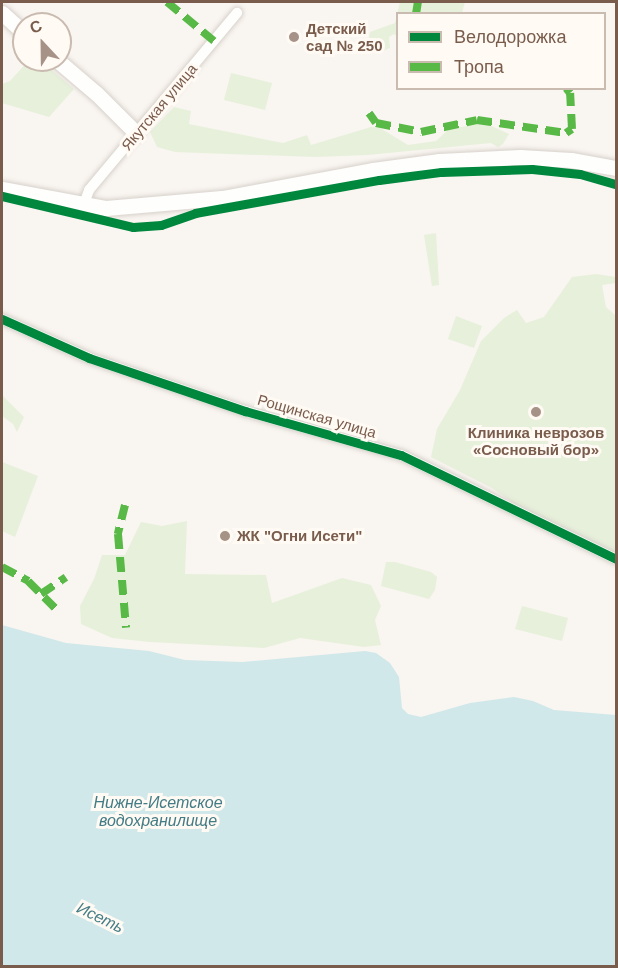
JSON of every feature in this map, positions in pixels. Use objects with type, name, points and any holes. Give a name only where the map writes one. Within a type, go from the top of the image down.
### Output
[{"type":"street","name":"Якутская улица","points":[[84,204],[89,190],[237,13]]},
{"type":"street","points":[[70,72],[136,133]]},
{"type":"street","points":[[2,189],[106,208],[210,200],[373,170],[439,161],[520,156],[571,160],[611,168]]},
{"type":"street","name":"Рощинская улица","points":[[2,320],[89,358],[245,411],[400,454],[616,559]]},
{"type":"green space","points":[[400,2],[465,2],[462,12],[398,12]]},
{"type":"green space","points":[[396,19],[396,35],[389,37],[390,48],[383,51],[369,37],[370,32],[395,23]]},
{"type":"green space","points":[[18,72],[54,72],[74,89],[49,117],[2,103],[2,84],[10,81]]},
{"type":"green space","points":[[231,73],[272,83],[265,110],[224,100]]},
{"type":"green space","points":[[174,107],[191,111],[189,124],[283,143],[307,135],[311,145],[371,127],[380,128],[408,145],[436,141],[449,129],[485,123],[509,134],[503,144],[498,147],[491,143],[368,155],[315,157],[175,152],[157,147],[150,132]]},
{"type":"green space","points":[[436,233],[439,285],[432,286],[424,235]]},
{"type":"green space","name":"Клиника неврозов «Сосновый бор»","points":[[596,274],[616,277],[616,283],[602,285],[606,307],[616,316],[616,557],[543,524],[492,488],[431,457],[437,429],[460,390],[481,341],[504,318],[517,310],[526,323],[544,317],[572,277]]},
{"type":"green space","points":[[456,316],[482,326],[474,348],[448,339]]},
{"type":"green space","points":[[2,395],[24,417],[17,432],[13,424],[2,416]]},
{"type":"green space","points":[[2,462],[38,476],[15,537],[2,531]]},
{"type":"green space","points":[[187,521],[185,574],[266,575],[272,603],[342,578],[371,585],[381,606],[375,620],[381,645],[364,647],[300,638],[264,648],[150,642],[112,638],[81,624],[80,606],[94,579],[102,555],[125,555],[141,522],[162,526]]},
{"type":"green space","points":[[386,562],[395,562],[431,572],[437,577],[435,590],[429,599],[381,586]]},
{"type":"green space","points":[[522,606],[568,618],[562,641],[515,629]]},
{"type":"water","name":"Нижне-Исетское водохранилище","points":[[2,625],[66,643],[149,651],[185,660],[242,662],[365,651],[376,653],[390,663],[399,677],[402,708],[408,714],[421,717],[470,703],[514,697],[533,701],[554,710],[616,715],[616,966],[2,966]]},
{"type":"marked path","points":[[167,2],[214,41]]},
{"type":"marked path","points":[[416,12],[418,2]]},
{"type":"marked path","points":[[369,113],[376,123],[421,132],[477,120],[566,133],[572,129],[570,93],[568,90]]},
{"type":"marked path","points":[[125,505],[118,534],[126,628]]},
{"type":"marked path","points":[[2,567],[28,581],[60,613]]},
{"type":"marked path","points":[[41,594],[66,577]]},
{"type":"cycle path","points":[[2,196],[133,227],[161,225],[195,213],[379,180],[441,172],[532,169],[580,174],[616,184]]},
{"type":"cycle path","points":[[2,319],[89,358],[245,411],[401,455],[616,559]]},
{"type":"place","name":"Детский сад № 250","points":[[294,37]]},
{"type":"place","name":"Клиника неврозов «Сосновый бор»","points":[[536,412]]},
{"type":"place","name":"ЖК \"Огни Исети\"","points":[[225,536]]},
{"type":"water label","name":"Исеть","points":[[100,918]]}]
